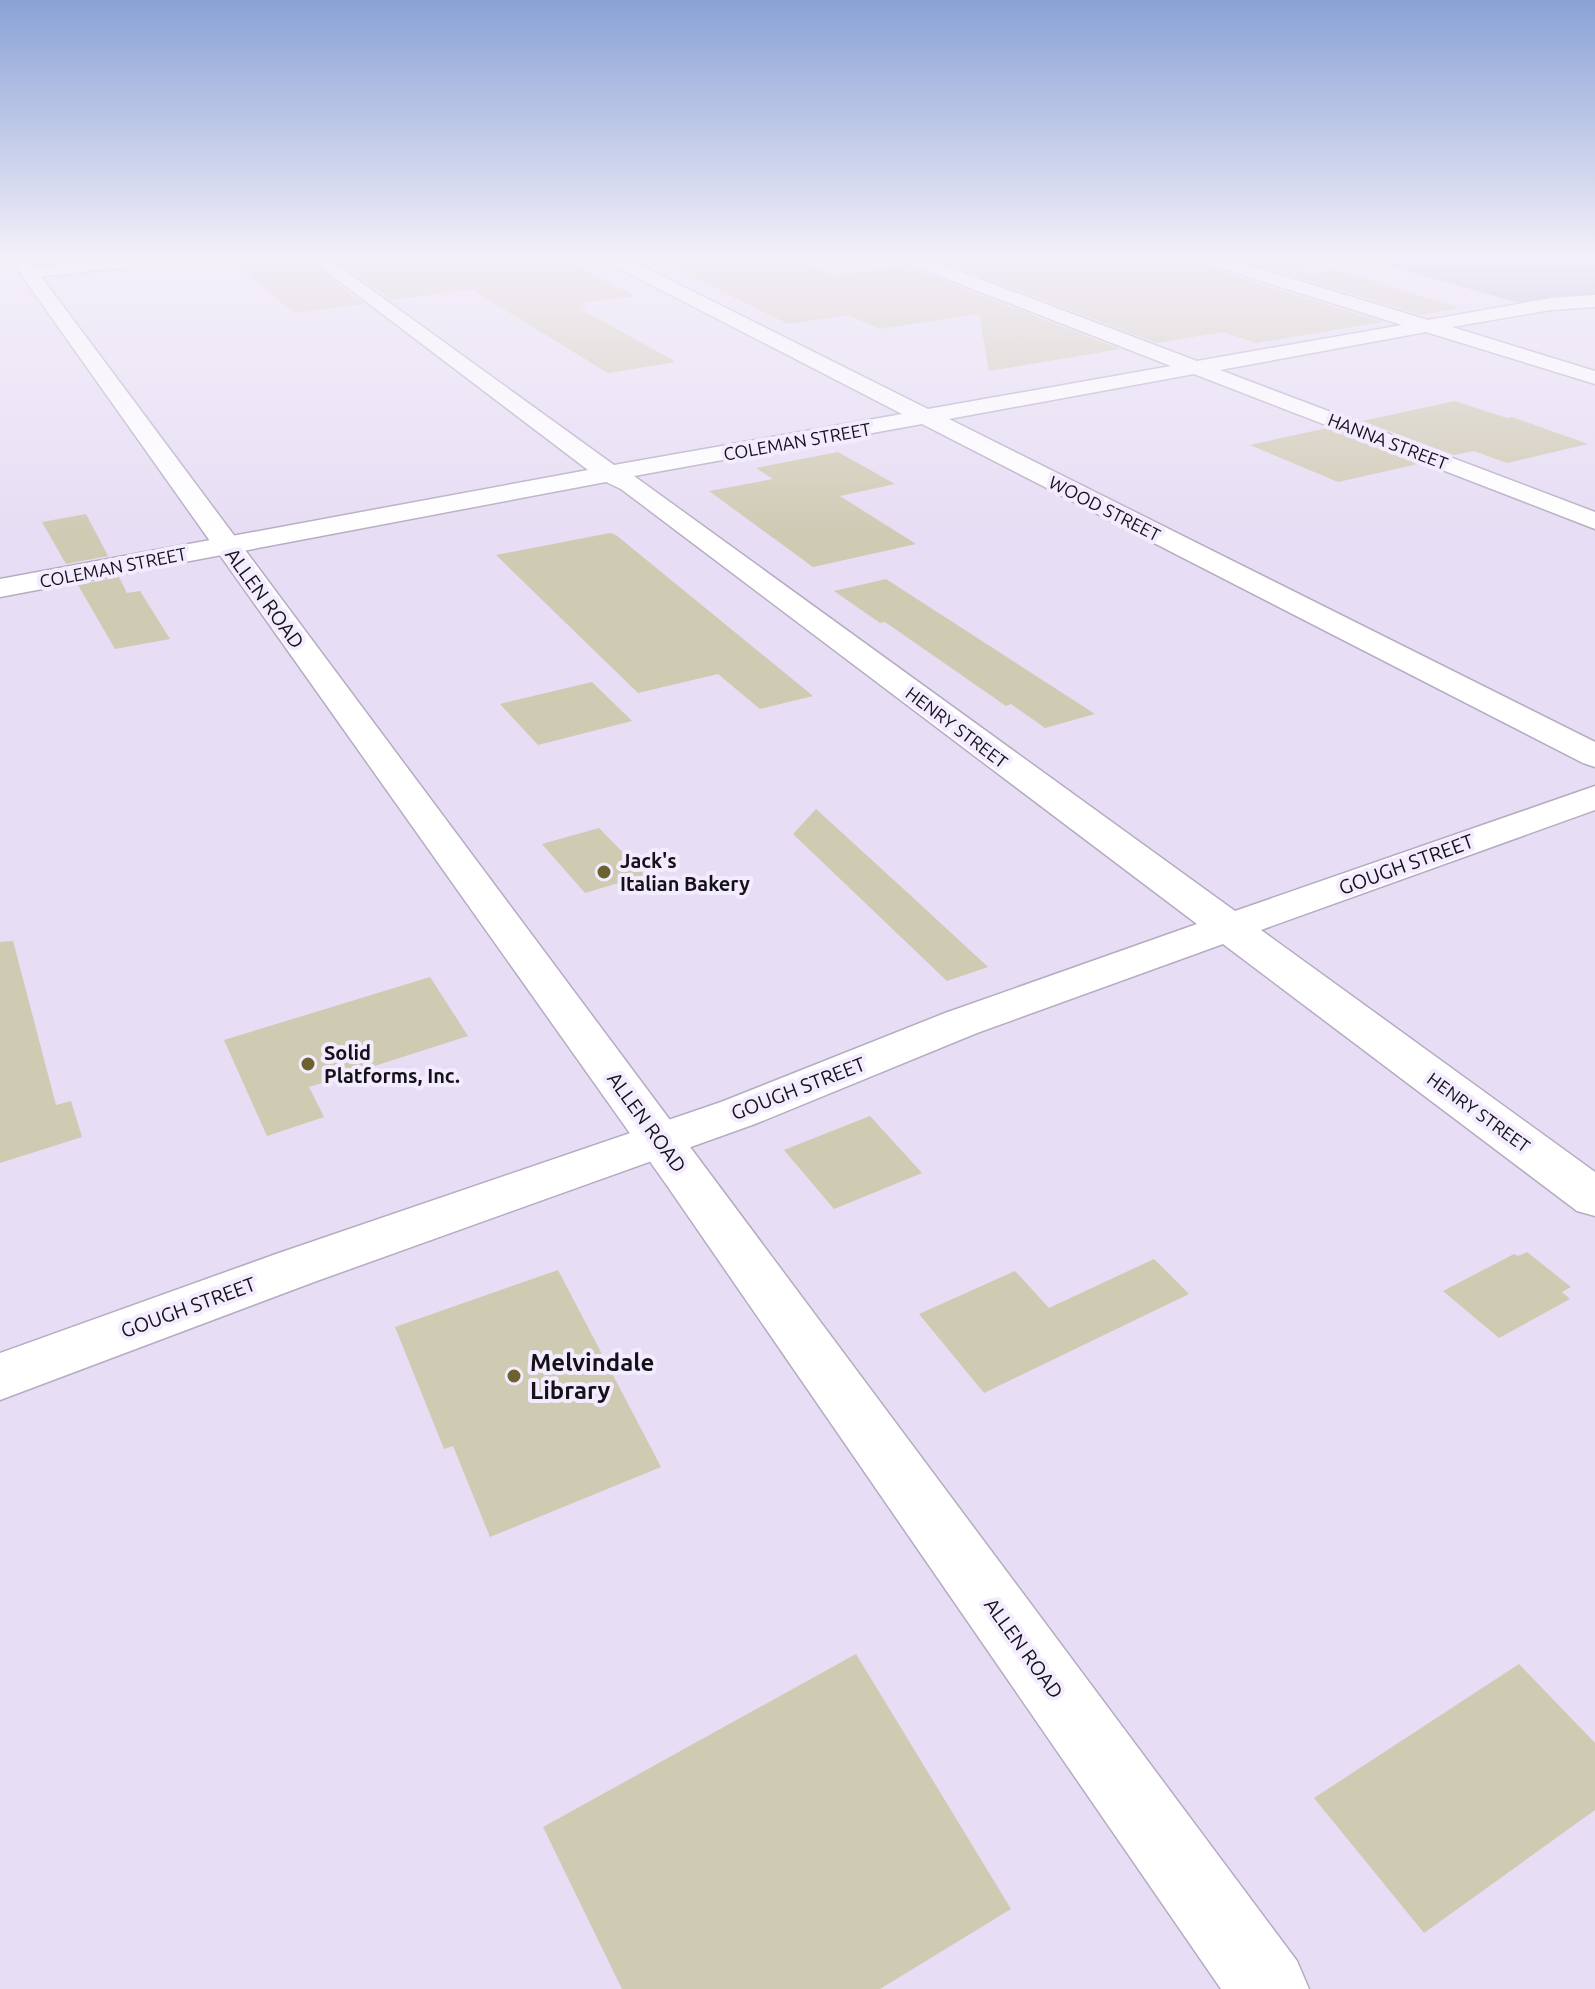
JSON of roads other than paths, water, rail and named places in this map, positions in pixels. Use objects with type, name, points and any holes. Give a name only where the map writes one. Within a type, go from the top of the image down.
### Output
[{"type":"street","name":"ALLEN ROAD","points":[[86,352],[659,1139],[1269,1989]]},
{"type":"street","name":"HENRY STREET","points":[[444,352],[610,474],[630,484],[1595,1198]]},
{"type":"street","name":"WOOD STREET","points":[[799,352],[1595,756]]},
{"type":"street","name":"HANNA STREET","points":[[1154,352],[1595,521]]},
{"type":"street","name":"COLEMAN STREET","points":[[0,588],[1285,352]]},
{"type":"street","points":[[1510,352],[1595,378]]},
{"type":"street","name":"GOUGH STREET","points":[[0,1377],[295,1268],[738,1113],[961,1023],[1595,797]]},
{"type":"place","name":"Jack's Italian Bakery","points":[[604,872]]},
{"type":"place","name":"Solid Platforms, Inc.","points":[[308,1064]]},
{"type":"place","name":"Melvindale Library","points":[[514,1376]]}]
